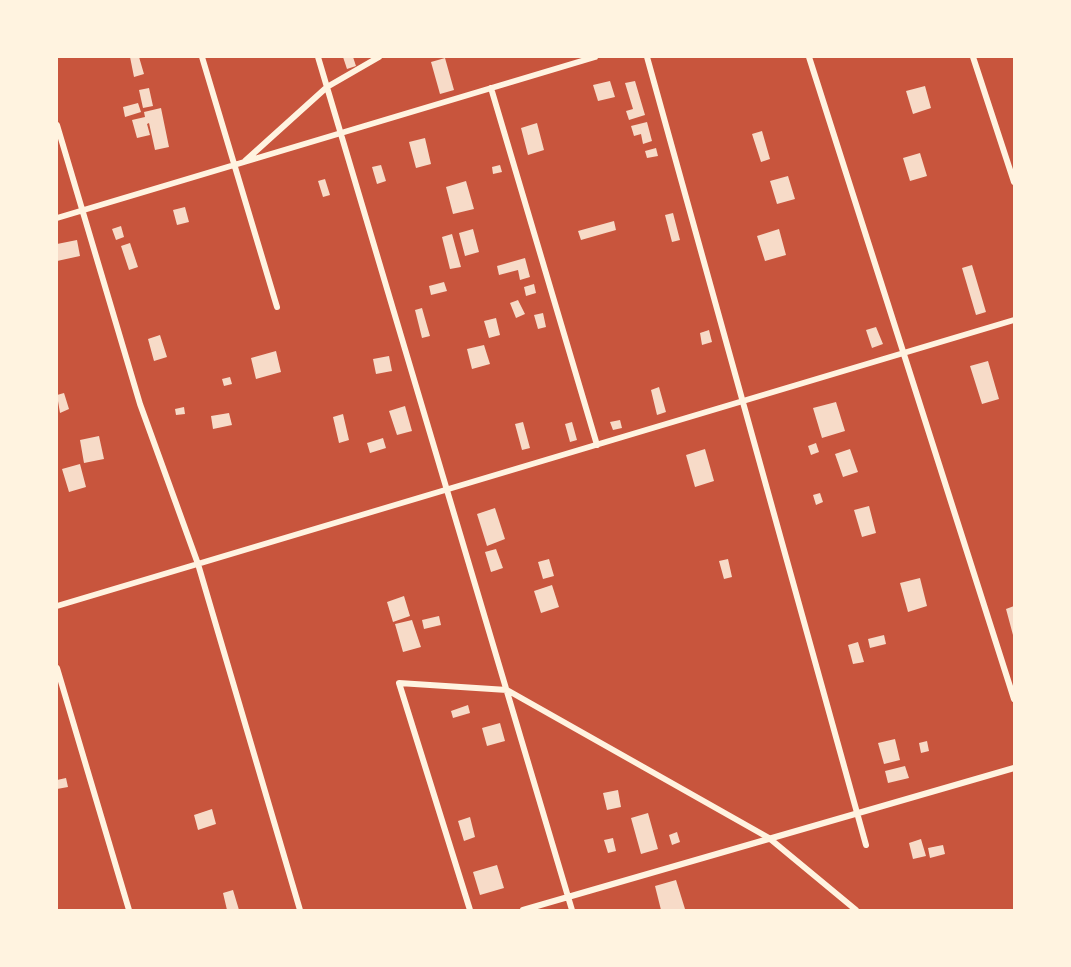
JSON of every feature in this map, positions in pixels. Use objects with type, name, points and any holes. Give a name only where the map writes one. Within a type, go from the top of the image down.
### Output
[{"type":"street","points":[[202,57],[277,307]]},
{"type":"street","points":[[318,57],[572,910]]},
{"type":"street","points":[[243,163],[327,87],[379,57]]},
{"type":"street","points":[[57,218],[595,57]]},
{"type":"street","points":[[647,57],[866,845]]},
{"type":"street","points":[[809,57],[1014,699]]},
{"type":"street","points":[[973,57],[1014,182]]},
{"type":"street","points":[[491,88],[597,444]]},
{"type":"street","points":[[57,125],[140,404],[198,564],[300,910]]},
{"type":"street","points":[[57,606],[1014,320]]},
{"type":"street","points":[[57,668],[129,910]]},
{"type":"street","points":[[470,910],[399,683],[507,690],[770,838],[856,910]]},
{"type":"street","points":[[523,910],[1014,768]]},
{"type":"building","points":[[130,57],[139,57],[144,74],[134,77]]},
{"type":"building","points":[[343,57],[353,57],[356,66],[347,69]]},
{"type":"building","points":[[445,58],[454,90],[440,94],[431,62]]},
{"type":"building","points":[[610,81],[615,97],[598,101],[593,85]]},
{"type":"building","points":[[635,81],[645,115],[629,120],[626,111],[633,109],[625,83]]},
{"type":"building","points":[[925,86],[931,108],[913,114],[906,91]]},
{"type":"building","points":[[149,88],[153,106],[143,108],[139,90]]},
{"type":"building","points":[[138,103],[141,112],[125,117],[123,107]]},
{"type":"building","points":[[161,108],[169,147],[155,150],[149,123],[147,124],[150,135],[137,138],[132,120],[145,117],[144,112]]},
{"type":"building","points":[[647,122],[652,141],[643,144],[641,134],[634,136],[631,126]]},
{"type":"building","points":[[537,123],[544,150],[528,155],[521,128]]},
{"type":"building","points":[[762,131],[770,159],[761,162],[752,134]]},
{"type":"building","points":[[425,138],[431,164],[416,168],[409,142]]},
{"type":"building","points":[[656,148],[658,156],[647,158],[645,151]]},
{"type":"building","points":[[920,153],[927,176],[910,181],[903,158]]},
{"type":"building","points":[[381,165],[386,181],[377,184],[372,167]]},
{"type":"building","points":[[500,165],[502,172],[493,174],[492,167]]},
{"type":"building","points":[[788,176],[795,199],[777,204],[770,181]]},
{"type":"building","points":[[325,179],[330,195],[323,197],[318,181]]},
{"type":"building","points":[[466,181],[474,209],[453,214],[446,187]]},
{"type":"building","points":[[185,207],[189,222],[177,225],[173,210]]},
{"type":"building","points":[[673,213],[680,240],[672,242],[665,215]]},
{"type":"building","points":[[614,221],[616,230],[581,240],[578,231]]},
{"type":"building","points":[[121,226],[124,237],[116,240],[112,229]]},
{"type":"building","points":[[473,229],[479,252],[465,256],[459,233]]},
{"type":"building","points":[[779,229],[786,255],[765,261],[757,236]]},
{"type":"building","points":[[452,234],[461,267],[450,269],[442,237]]},
{"type":"building","points":[[77,240],[80,256],[57,261],[57,244]]},
{"type":"building","points":[[130,243],[138,267],[129,270],[121,246]]},
{"type":"building","points":[[525,258],[530,277],[520,280],[518,270],[499,275],[497,266]]},
{"type":"building","points":[[972,265],[986,312],[976,315],[962,268]]},
{"type":"building","points":[[444,282],[447,291],[431,295],[429,286]]},
{"type":"building","points":[[534,284],[536,293],[526,296],[524,287]]},
{"type":"building","points":[[518,300],[525,314],[516,318],[510,303]]},
{"type":"building","points":[[422,308],[430,336],[422,338],[415,310]]},
{"type":"building","points":[[543,313],[546,327],[538,329],[534,315]]},
{"type":"building","points":[[496,318],[500,335],[489,338],[484,321]]},
{"type":"building","points":[[876,327],[883,344],[872,348],[866,330]]},
{"type":"building","points":[[709,330],[712,342],[702,345],[700,333]]},
{"type":"building","points":[[160,335],[167,357],[154,361],[148,339]]},
{"type":"building","points":[[484,345],[490,364],[472,369],[467,349]]},
{"type":"building","points":[[276,351],[281,372],[256,379],[251,358]]},
{"type":"building","points":[[389,356],[392,371],[376,374],[373,359]]},
{"type":"building","points":[[988,361],[999,399],[982,404],[970,366]]},
{"type":"building","points":[[230,377],[232,384],[224,386],[222,379]]},
{"type":"building","points":[[659,387],[666,412],[657,415],[651,390]]},
{"type":"building","points":[[64,393],[69,409],[60,413],[57,395]]},
{"type":"building","points":[[836,402],[845,431],[822,438],[813,408]]},
{"type":"building","points":[[405,406],[412,431],[397,435],[389,411]]},
{"type":"building","points":[[184,407],[185,414],[176,415],[175,409]]},
{"type":"building","points":[[229,413],[232,425],[213,429],[211,416]]},
{"type":"building","points":[[343,414],[349,440],[339,443],[333,417]]},
{"type":"building","points":[[620,420],[622,428],[613,430],[610,422]]},
{"type":"building","points":[[523,422],[530,448],[522,450],[515,424]]},
{"type":"building","points":[[572,422],[577,440],[570,442],[565,424]]},
{"type":"building","points":[[99,436],[104,459],[84,463],[80,440]]},
{"type":"building","points":[[383,438],[386,448],[370,453],[367,443]]},
{"type":"building","points":[[816,443],[819,452],[811,455],[808,446]]},
{"type":"building","points":[[705,449],[714,481],[695,487],[686,455]]},
{"type":"building","points":[[850,449],[858,472],[843,477],[835,454]]},
{"type":"building","points":[[80,464],[86,487],[69,492],[62,469]]},
{"type":"building","points":[[820,493],[823,502],[816,505],[813,495]]},
{"type":"building","points":[[869,506],[876,533],[862,537],[854,510]]},
{"type":"building","points":[[495,508],[505,539],[487,546],[477,514]]},
{"type":"building","points":[[496,549],[503,568],[491,572],[485,552]]},
{"type":"building","points":[[549,559],[554,576],[543,579],[538,562]]},
{"type":"building","points":[[728,559],[732,577],[724,579],[719,561]]},
{"type":"building","points":[[920,578],[927,606],[908,612],[900,583]]},
{"type":"building","points":[[552,585],[559,607],[541,613],[534,591]]},
{"type":"building","points":[[404,596],[410,616],[393,622],[387,602]]},
{"type":"building","points":[[1014,606],[1014,635],[1013,635],[1006,609]]},
{"type":"building","points":[[439,616],[441,625],[424,629],[422,620]]},
{"type":"building","points":[[412,620],[421,647],[403,652],[395,624]]},
{"type":"building","points":[[884,635],[886,644],[870,648],[868,639]]},
{"type":"building","points":[[858,642],[864,662],[853,664],[848,645]]},
{"type":"building","points":[[468,705],[470,713],[453,718],[451,711]]},
{"type":"building","points":[[500,723],[505,741],[487,746],[482,728]]},
{"type":"building","points":[[895,739],[900,760],[884,764],[878,743]]},
{"type":"building","points":[[927,741],[929,751],[921,753],[919,743]]},
{"type":"building","points":[[905,766],[909,778],[888,783],[885,771]]},
{"type":"building","points":[[66,778],[68,787],[57,789],[57,780]]},
{"type":"building","points":[[618,790],[621,807],[607,810],[603,793]]},
{"type":"building","points":[[212,809],[216,824],[198,830],[194,815]]},
{"type":"building","points":[[648,813],[658,849],[641,854],[631,818]]},
{"type":"building","points":[[470,817],[475,837],[464,841],[458,821]]},
{"type":"building","points":[[677,832],[680,842],[672,845],[669,835]]},
{"type":"building","points":[[613,838],[616,851],[608,853],[604,840]]},
{"type":"building","points":[[921,839],[926,856],[913,859],[909,843]]},
{"type":"building","points":[[943,845],[945,854],[930,858],[928,848]]},
{"type":"building","points":[[497,865],[504,888],[480,895],[473,872]]},
{"type":"building","points":[[676,880],[685,909],[661,910],[655,886]]},
{"type":"building","points":[[233,890],[239,910],[227,910],[223,893]]}]
